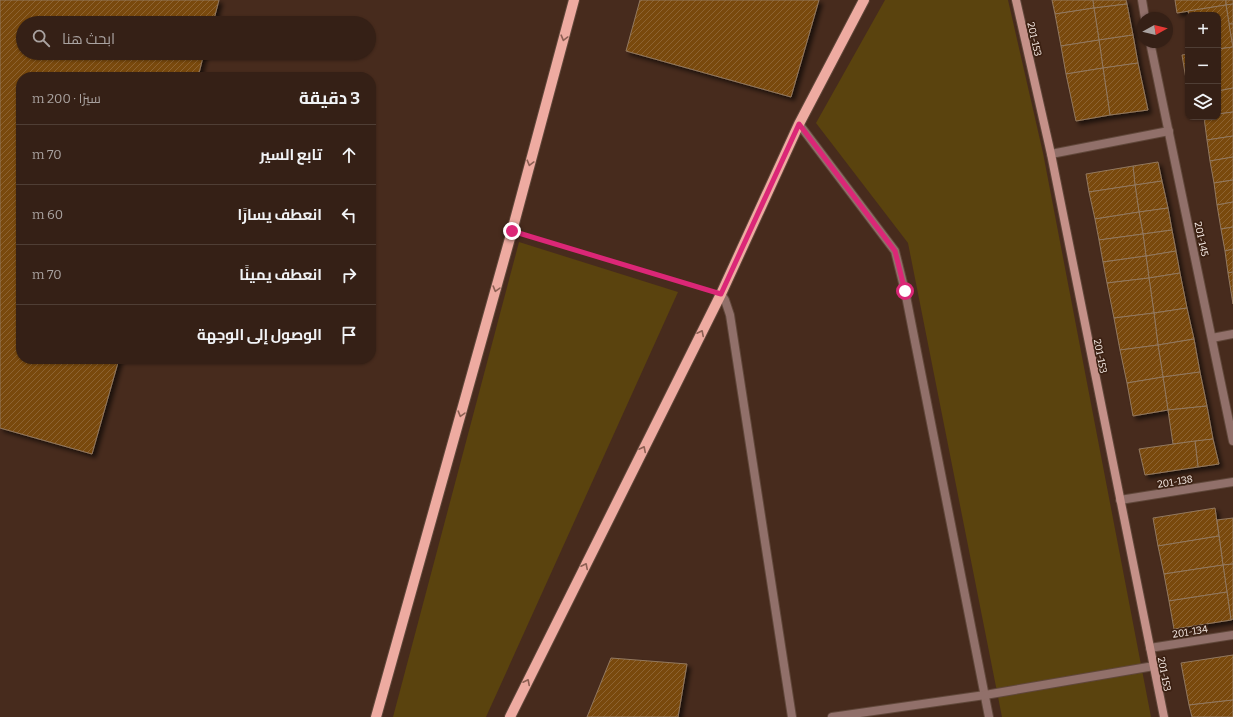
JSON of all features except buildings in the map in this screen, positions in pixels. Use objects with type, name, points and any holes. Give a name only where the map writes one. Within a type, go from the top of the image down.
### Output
[{"type":"main road","points":[[376,717],[512,231],[574,0]]},
{"type":"main road","points":[[510,717],[721,294],[799,124],[864,0]]},
{"type":"street","name":"201-153","points":[[1016,0],[1051,154],[1164,717]]},
{"type":"street","points":[[1142,0],[1144,12]]},
{"type":"street","name":"201-145","points":[[1151,48],[1233,441]]},
{"type":"street","points":[[799,124],[895,251],[905,291],[989,717]]},
{"type":"street","points":[[1051,154],[1170,132]]},
{"type":"street","points":[[721,294],[725,300],[730,315],[792,717]]},
{"type":"street","points":[[1212,338],[1233,334]]},
{"type":"street","name":"201-138","points":[[1120,500],[1233,482]]},
{"type":"street","name":"201-134","points":[[1150,648],[1233,635]]},
{"type":"street","points":[[832,717],[985,695],[1154,666]]},
{"type":"path","points":[[512,231],[721,294]]},
{"type":"shaded area","points":[[885,0],[1008,0],[1043,153],[1151,717],[1002,717],[908,243],[816,123]]},
{"type":"shaded area","points":[[519,242],[678,292],[486,717],[393,717]]},
{"type":"route","points":[[512,231],[721,294],[799,124],[895,251],[905,291]]}]
